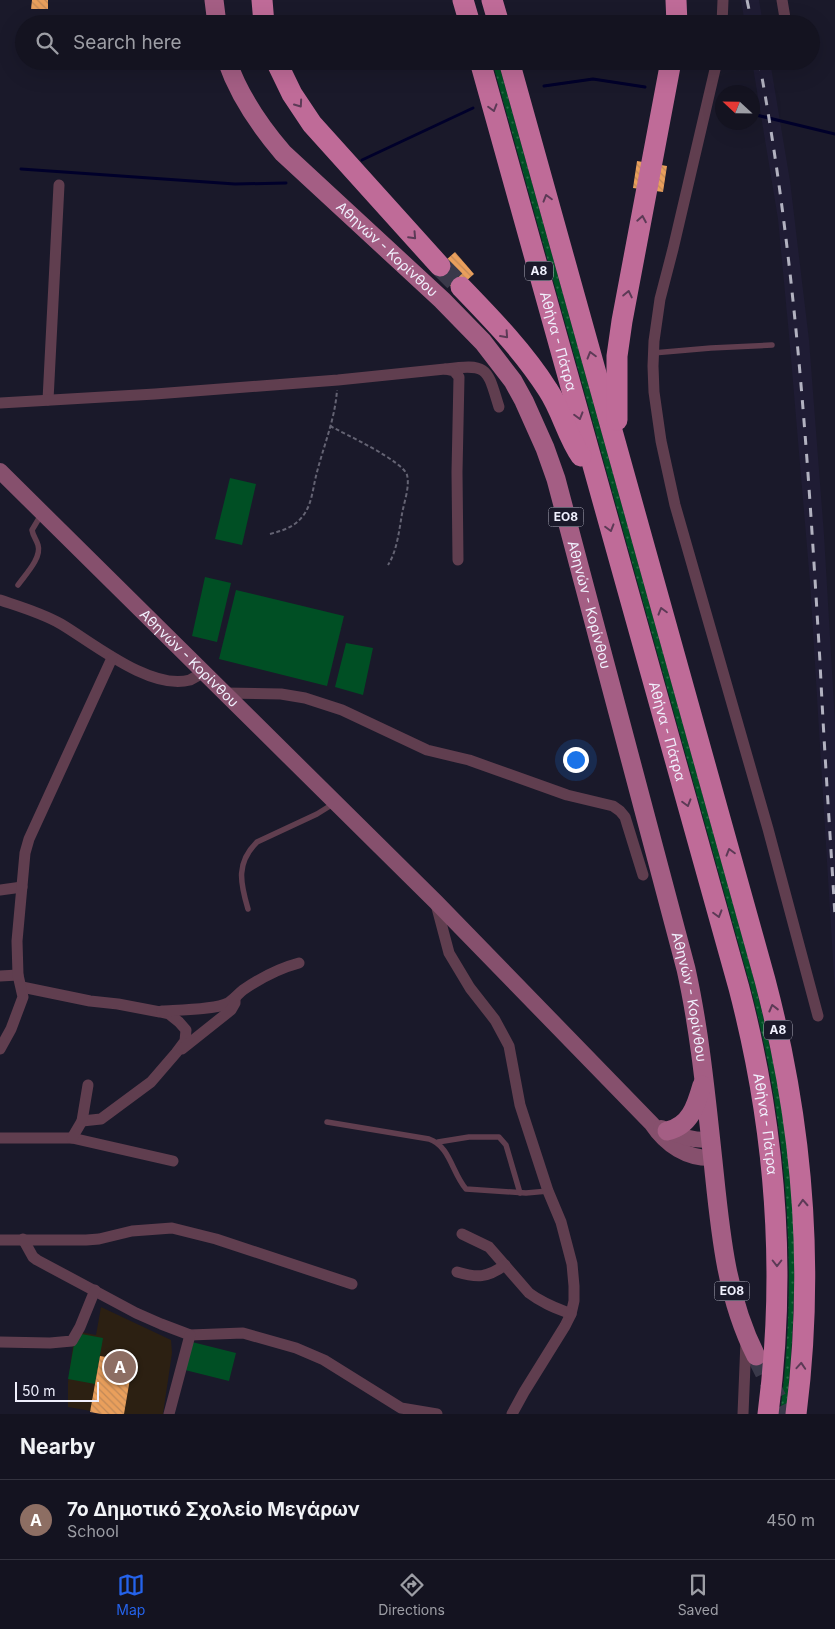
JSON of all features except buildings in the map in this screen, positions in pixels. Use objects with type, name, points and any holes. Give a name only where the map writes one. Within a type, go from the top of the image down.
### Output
[{"type":"highway","points":[[463,0],[467,15]]},
{"type":"highway","points":[[492,0],[496,15]]},
{"type":"highway","points":[[676,0],[677,15]]},
{"type":"highway","points":[[280,70],[292,94],[312,124],[440,266]]},
{"type":"highway","name":"Αθήνα - Πάτρα","points":[[483,70],[739,988],[752,1041],[763,1095],[773,1177],[777,1251],[776,1333],[768,1414]]},
{"type":"highway","name":"Αθήνα - Πάτρα","points":[[512,70],[779,1034],[790,1089],[801,1174],[805,1240],[804,1316],[801,1373],[796,1414]]},
{"type":"highway","points":[[618,452],[617,356],[669,70]]},
{"type":"highway","points":[[461,286],[540,377],[558,407],[575,448],[597,481]]},
{"type":"main road","points":[[214,0],[216,15]]},
{"type":"main road","name":"Αθηνών - Κορίνθου","points":[[230,70],[245,103],[264,131],[283,153],[483,342],[513,381],[534,420],[556,479],[679,941],[698,1026],[726,1271],[739,1319],[746,1338],[756,1356]]},
{"type":"main road","name":"Αθηνών - Κορίνθου","points":[[0,471],[436,902],[659,1127],[697,1141],[712,1149]]},
{"type":"main road","points":[[659,1127],[676,1129],[684,1124],[690,1117],[704,1079]]},
{"type":"street","points":[[722,15],[723,0]]},
{"type":"street","points":[[782,0],[784,15]]},
{"type":"street","points":[[715,70],[660,300],[653,353],[654,392],[661,441],[674,505],[768,829],[818,1016]]},
{"type":"street","points":[[48,400],[59,185]]},
{"type":"street","points":[[0,403],[155,394],[338,380],[461,367],[480,368],[485,372],[489,377],[499,407]]},
{"type":"street","points":[[445,369],[454,371],[459,377],[458,560]]},
{"type":"street","points":[[0,600],[44,615],[62,624],[112,658],[162,680],[190,680],[204,672]]},
{"type":"street","points":[[0,1050],[11,1029],[23,998],[18,975],[17,942],[25,853],[29,839],[112,658]]},
{"type":"street","points":[[224,693],[281,694],[305,698],[350,714],[427,750],[469,760],[552,790],[613,806],[625,817],[643,876]]},
{"type":"street","points":[[0,890],[22,887]]},
{"type":"street","points":[[436,902],[449,953],[470,988],[495,1020],[509,1046],[520,1105],[548,1191],[561,1222],[572,1264],[574,1301],[571,1314],[512,1414]]},
{"type":"street","points":[[160,1012],[212,1007],[228,1003],[260,981],[299,963]]},
{"type":"street","points":[[0,976],[18,975]]},
{"type":"street","points":[[22,987],[169,1014],[186,1030],[185,1041],[152,1082],[101,1120],[82,1121]]},
{"type":"street","points":[[176,1054],[231,1010],[235,1003],[235,997]]},
{"type":"street","points":[[72,1138],[82,1121],[88,1085]]},
{"type":"street","points":[[0,1138],[72,1138],[173,1161]]},
{"type":"street","points":[[0,1240],[99,1239],[132,1231],[172,1228],[216,1239],[352,1284]]},
{"type":"street","points":[[462,1234],[489,1247],[529,1293],[537,1299],[571,1314]]},
{"type":"street","points":[[24,1239],[33,1257],[37,1260],[136,1313],[190,1335],[242,1333],[296,1348],[324,1360],[402,1408],[437,1414]]},
{"type":"street","points":[[457,1272],[479,1277],[495,1272],[505,1265]]},
{"type":"street","points":[[0,1342],[50,1343],[72,1340],[80,1327],[95,1290]]},
{"type":"street","points":[[169,1414],[190,1335]]},
{"type":"street","points":[[743,1414],[746,1338]]},
{"type":"lane","points":[[653,353],[772,345]]},
{"type":"lane","points":[[18,585],[38,553],[39,546],[32,530],[43,513]]},
{"type":"lane","points":[[248,909],[241,876],[243,862],[249,851],[257,842],[317,814],[335,803]]},
{"type":"lane","points":[[327,1122],[438,1142],[499,1137],[506,1145],[520,1192]]},
{"type":"lane","points":[[438,1142],[455,1167],[461,1183],[466,1189],[520,1192],[548,1191]]},
{"type":"path","points":[[270,534],[290,528],[305,513],[314,490],[336,405],[338,380]]},
{"type":"path","points":[[330,426],[358,440],[399,465],[406,473],[408,482],[399,530],[392,558],[388,565]]},
{"type":"shaded area","points":[[741,0],[759,0],[762,15],[744,15]]},
{"type":"shaded area","points":[[753,70],[772,70],[790,181],[809,340],[824,535],[835,722],[835,993],[810,582],[778,219],[760,110],[760,85],[756,85]]},
{"type":"shaded area","points":[[101,1307],[171,1340],[172,1353],[163,1414],[108,1414],[68,1407],[68,1382],[75,1331],[96,1335]]},
{"type":"green space","points":[[495,70],[501,70],[755,983],[778,1085],[788,1148],[794,1248],[792,1348],[786,1414],[780,1414],[789,1306],[786,1198],[781,1144],[773,1091],[750,985]]},
{"type":"green space","points":[[230,478],[256,484],[242,545],[215,539]]},
{"type":"green space","points":[[205,577],[231,583],[217,642],[192,636]]},
{"type":"green space","points":[[236,590],[344,616],[327,686],[219,659]]},
{"type":"green space","points":[[346,643],[373,648],[363,695],[335,687]]},
{"type":"green space","points":[[76,1333],[103,1338],[95,1384],[68,1379]]},
{"type":"green space","points":[[192,1342],[236,1353],[229,1381],[185,1370]]},
{"type":"waterway","points":[[544,86],[593,79],[645,87]]},
{"type":"waterway","points":[[362,160],[473,108]]},
{"type":"waterway","points":[[760,116],[835,134]]},
{"type":"waterway","points":[[21,169],[235,184],[286,183]]},
{"type":"tunnel","points":[[440,266],[461,287]]},
{"type":"tunnel","points":[[756,1356],[785,1414]]},
{"type":"railway","points":[[747,0],[750,15]]},
{"type":"railway","points":[[761,70],[782,211],[799,361],[811,511],[835,916]]},
{"type":"place","name":"7ο Δημοτικό Σχολείο Μεγάρων","points":[[120,1367]]}]
